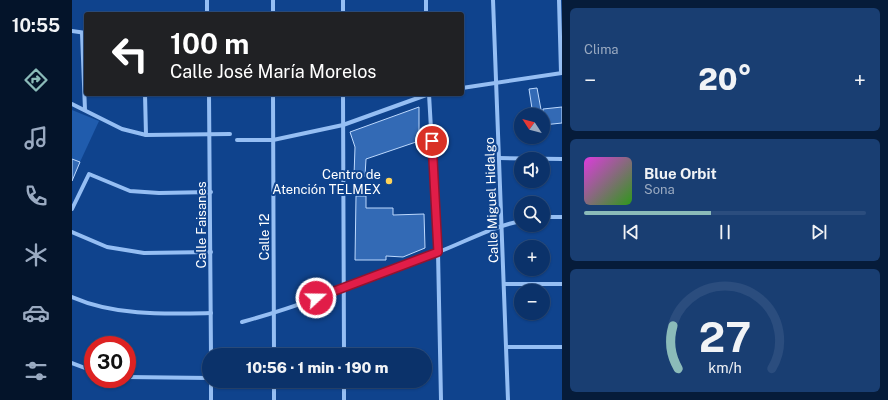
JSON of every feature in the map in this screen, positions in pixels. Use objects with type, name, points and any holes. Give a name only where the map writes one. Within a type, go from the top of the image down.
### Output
[{"type":"street","points":[[207,0],[207,12]]},
{"type":"street","points":[[273,0],[273,12]]},
{"type":"street","points":[[343,0],[343,12]]},
{"type":"street","points":[[426,0],[426,12]]},
{"type":"street","name":"Calle Miguel Hidalgo","points":[[493,0],[508,400]]},
{"type":"street","points":[[464,88],[496,81],[562,73],[559,0]]},
{"type":"street","points":[[72,30],[84,33]]},
{"type":"street","points":[[85,96],[85,110]]},
{"type":"street","points":[[145,96],[146,135]]},
{"type":"street","name":"Calle Faisanes","points":[[209,96],[211,348]]},
{"type":"street","name":"Calle 12","points":[[273,96],[274,348]]},
{"type":"street","points":[[343,96],[344,348]]},
{"type":"street","points":[[237,140],[273,140],[344,125],[424,96]]},
{"type":"street","points":[[429,96],[438,252],[441,400]]},
{"type":"street","points":[[72,104],[122,129],[146,135],[230,134]]},
{"type":"street","points":[[499,158],[562,158]]},
{"type":"street","points":[[72,209],[89,174],[130,191],[159,193],[210,192]]},
{"type":"street","points":[[550,217],[562,217]]},
{"type":"street","points":[[242,322],[274,313],[438,252],[501,225],[514,222]]},
{"type":"street","points":[[72,232],[108,247],[144,253],[211,252]]},
{"type":"street","points":[[504,284],[562,284]]},
{"type":"street","points":[[72,297],[116,310],[158,314],[211,313]]},
{"type":"street","points":[[507,347],[562,347]]},
{"type":"street","points":[[72,363],[84,368]]},
{"type":"street","points":[[136,377],[202,378]]},
{"type":"street","points":[[211,388],[211,400]]},
{"type":"street","points":[[274,388],[274,400]]},
{"type":"street","points":[[344,388],[344,400]]},
{"type":"shaded area","points":[[72,110],[99,121],[80,162],[72,159]]},
{"type":"building","points":[[537,88],[541,108],[532,108],[529,89]]},
{"type":"building","points":[[419,107],[419,141],[366,159],[365,176],[354,176],[355,147],[350,132]]},
{"type":"building","points":[[562,107],[562,123],[550,124],[550,108]]},
{"type":"building","points":[[72,159],[80,162],[72,181]]},
{"type":"building","points":[[356,196],[366,196],[366,208],[393,208],[393,215],[424,214],[425,248],[403,257],[386,256],[386,260],[355,260]]},
{"type":"place","name":"Centro de Atención TELMEX","points":[[389,181]]},
{"type":"route","points":[[316,298],[438,252],[432,141]]}]
